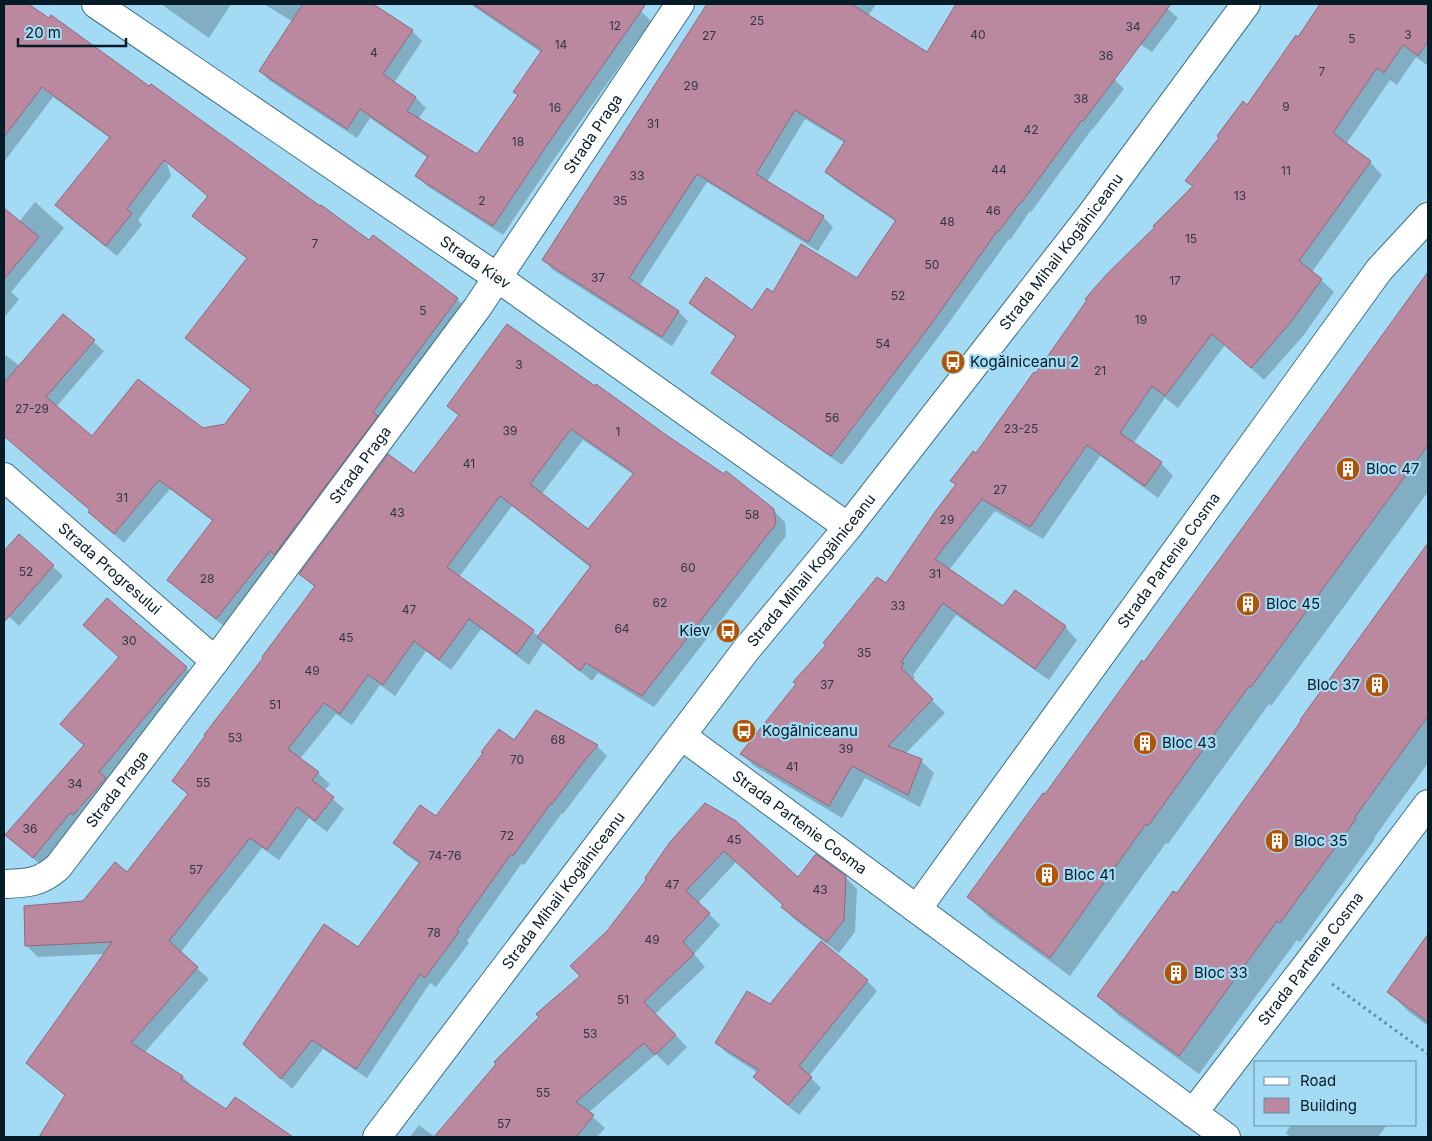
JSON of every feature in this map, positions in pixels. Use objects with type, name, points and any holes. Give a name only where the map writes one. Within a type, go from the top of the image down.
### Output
[{"type":"street","name":"Strada Kiev","points":[[96,4],[498,278],[848,527]]},
{"type":"street","name":"Strada Praga","points":[[4,884],[36,881],[49,876],[58,867],[215,661],[471,316],[680,4]]},
{"type":"street","name":"Strada Mihail Kogălniceanu","points":[[377,1137],[746,650],[848,527],[1090,216],[1246,4]]},
{"type":"street","name":"Strada Partenie Cosma","points":[[917,909],[1379,270],[1428,217]]},
{"type":"street","name":"Strada Progresului","points":[[4,477],[215,661]]},
{"type":"street","name":"Strada Partenie Cosma","points":[[682,736],[1226,1137]]},
{"type":"street","name":"Strada Partenie Cosma","points":[[1193,1113],[1428,804]]},
{"type":"path","points":[[1306,966],[1428,1054]]},
{"type":"building","points":[[4,4],[28,4],[49,18],[51,15],[149,86],[151,84],[320,206],[369,240],[373,235],[458,298],[373,412],[378,416],[274,555],[270,551],[216,619],[167,580],[213,520],[159,480],[114,534],[88,512],[90,510],[4,436],[4,383],[63,314],[95,340],[46,397],[92,436],[138,379],[203,428],[225,424],[251,389],[185,338],[247,258],[192,216],[208,196],[164,160],[127,209],[132,213],[106,246],[55,205],[110,137],[42,87],[4,137]]},
{"type":"building","points":[[303,4],[373,4],[413,30],[383,74],[416,97],[407,111],[477,154],[518,95],[513,92],[542,50],[473,4],[646,4],[549,142],[493,226],[415,176],[428,156],[360,109],[347,129],[259,71]]},
{"type":"building","points":[[707,4],[851,4],[927,52],[956,4],[1171,4],[1021,203],[998,230],[932,323],[831,456],[711,373],[736,336],[689,303],[706,277],[752,310],[767,288],[773,292],[801,244],[857,278],[896,220],[825,172],[845,141],[795,110],[756,174],[824,216],[808,242],[697,174],[629,278],[679,311],[662,337],[542,260]]},
{"type":"building","points":[[1320,4],[1428,4],[1428,41],[1418,56],[1403,45],[1384,73],[1377,68],[1333,133],[1371,161],[1299,261],[1322,279],[1290,323],[1251,368],[1212,334],[1165,396],[1152,386],[1120,433],[1162,462],[1145,486],[1087,445],[1030,527],[982,499],[935,559],[1003,606],[1015,590],[1066,626],[1035,669],[943,603],[901,662],[904,663],[901,668],[933,699],[888,746],[922,759],[908,795],[852,766],[829,806],[740,754],[796,684],[793,682],[826,645],[823,643],[877,577],[886,583],[956,484],[950,481],[973,451],[976,453],[1034,372],[1036,373],[1087,300],[1085,299],[1193,186],[1185,181],[1219,138],[1217,136],[1243,101],[1247,105],[1296,35],[1298,37]]},
{"type":"building","points":[[4,208],[39,237],[4,279]]},
{"type":"building","points":[[1428,272],[1428,445],[1251,687],[1249,686],[1148,826],[1146,824],[1050,958],[967,897],[1043,793],[1045,794],[1142,660],[1144,662]]},
{"type":"building","points":[[507,324],[724,474],[726,471],[774,509],[776,524],[642,696],[586,663],[580,671],[537,637],[591,566],[500,496],[447,567],[534,630],[517,654],[469,619],[439,660],[414,641],[383,685],[368,675],[340,714],[324,703],[288,749],[319,772],[312,780],[334,797],[315,821],[297,807],[267,850],[250,838],[169,941],[198,967],[131,1043],[183,1076],[181,1079],[226,1109],[235,1097],[293,1137],[39,1137],[65,1095],[26,1063],[112,942],[25,946],[24,906],[83,901],[115,862],[127,872],[188,794],[172,781],[315,586],[299,574],[388,454],[414,473],[459,415],[447,406]],"holes":[[[571,429],[634,473],[588,529],[530,484]]]},
{"type":"building","points":[[19,534],[54,565],[4,622],[4,551]]},
{"type":"building","points":[[1428,543],[1428,716],[1280,923],[1277,921],[1179,1056],[1097,996],[1173,891],[1177,893]]},
{"type":"building","points":[[107,598],[187,667],[99,772],[106,778],[73,815],[70,813],[33,858],[5,835],[84,745],[60,724],[119,657],[83,625]]},
{"type":"building","points":[[536,710],[598,745],[551,803],[513,856],[511,854],[457,930],[459,932],[425,978],[420,974],[356,1069],[312,1040],[281,1079],[243,1044],[324,924],[358,947],[420,862],[393,843],[420,805],[436,816],[499,729],[514,740]]},
{"type":"building","points":[[705,803],[736,821],[798,877],[816,854],[846,876],[844,920],[827,942],[781,907],[783,905],[724,851],[686,891],[710,913],[683,942],[694,954],[644,1002],[676,1035],[655,1055],[644,1043],[576,1102],[594,1115],[576,1137],[434,1137],[496,1064],[494,1062],[539,1017],[536,1014],[580,976],[570,966],[607,931],[646,880],[645,878],[670,842]]},
{"type":"building","points":[[1428,934],[1428,1022],[1387,992]]},
{"type":"building","points":[[821,941],[868,980],[799,1066],[812,1077],[788,1105],[753,1077],[759,1070],[715,1043],[747,991],[770,1004]]},
{"type":"place","name":"Kogălniceanu 2","points":[[953,362]]},
{"type":"place","name":"Bloc 47","points":[[1348,469]]},
{"type":"place","name":"Bloc 45","points":[[1248,604]]},
{"type":"place","name":"Kiev","points":[[728,631]]},
{"type":"place","name":"Bloc 37","points":[[1377,685]]},
{"type":"place","name":"Kogălniceanu","points":[[744,731]]},
{"type":"place","name":"Bloc 43","points":[[1145,743]]},
{"type":"place","name":"Bloc 35","points":[[1277,841]]},
{"type":"place","name":"Bloc 41","points":[[1047,875]]},
{"type":"place","name":"Bloc 33","points":[[1176,973]]}]
